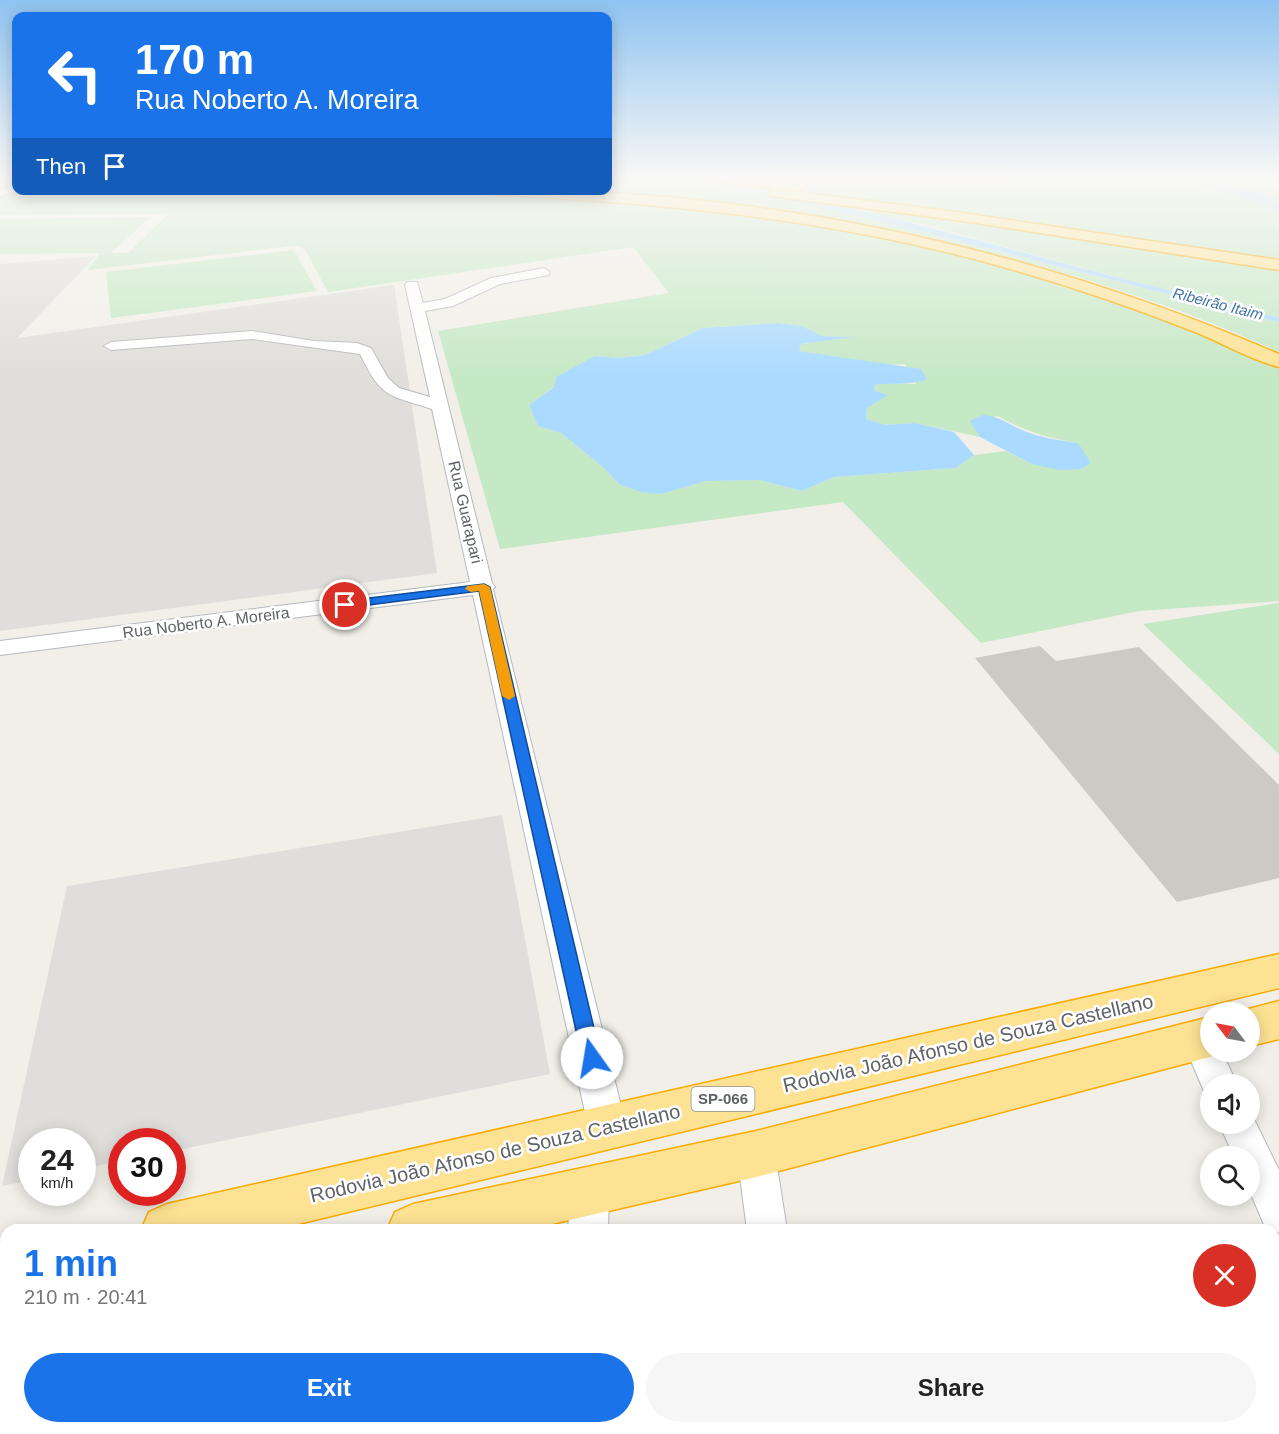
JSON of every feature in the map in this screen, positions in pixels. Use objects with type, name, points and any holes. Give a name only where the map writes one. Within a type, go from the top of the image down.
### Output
[{"type":"highway","points":[[932,245],[1088,287],[1168,315],[1279,361]]},
{"type":"highway","points":[[1147,245],[1279,265]]},
{"type":"highway","points":[[1217,245],[1279,254]]},
{"type":"highway","name":"Rodovia João Afonso de Souza Castellano","points":[[192,1224],[1279,971]]},
{"type":"highway","points":[[1260,1025],[1279,1020]]},
{"type":"highway","points":[[466,1224],[589,1210],[756,1154],[1200,1040]]},
{"type":"street","name":"Rua Guarapari","points":[[544,272],[496,281],[448,303],[415,296],[607,1126]]},
{"type":"street","points":[[111,346],[252,335],[314,345],[357,347],[366,351],[381,380],[393,391],[440,406]]},
{"type":"street","name":"Rua Noberto A. Moreira","points":[[0,648],[484,587]]},
{"type":"street","points":[[1243,1134],[1279,1213]]},
{"type":"street","points":[[756,1154],[766,1224]]},
{"type":"shaded area","points":[[96,256],[17,338],[394,285],[437,573],[0,631],[0,264]]},
{"type":"shaded area","points":[[502,815],[550,1074],[186,1148],[186,1128],[108,1128],[108,1164],[96,1166],[96,1128],[18,1128],[18,1183],[2,1186],[67,886]]},
{"type":"green space","points":[[0,245],[120,245],[111,253],[128,253],[136,245],[916,245],[1005,267],[1117,303],[1199,334],[1279,369],[1279,601],[1139,611],[981,643],[843,502],[500,549],[438,331],[669,293],[633,247],[328,292],[304,248],[293,246],[88,270],[100,253],[0,254]],"holes":[[[778,323],[802,326],[822,336],[851,337],[801,344],[798,351],[889,365],[905,364],[916,384],[874,385],[875,391],[887,395],[867,408],[866,419],[885,425],[915,423],[980,437],[971,422],[998,416],[1037,433],[1078,443],[1032,464],[1006,451],[974,455],[956,468],[834,477],[802,491],[760,480],[706,481],[661,494],[619,484],[603,467],[561,433],[538,426],[529,405],[595,356],[621,358],[645,355],[703,328]]]},
{"type":"green space","points":[[950,245],[974,245],[1279,322],[1279,352],[1220,326],[1098,283]]},
{"type":"green space","points":[[999,245],[1279,245],[1279,318]]},
{"type":"green space","points":[[294,250],[317,291],[111,318],[106,272]]},
{"type":"green space","points":[[1279,603],[1279,754],[1143,624]]},
{"type":"water","name":"Ribeirão Itaim","points":[[974,245],[995,245],[1279,318],[1279,322]]},
{"type":"water","points":[[778,323],[802,326],[822,336],[854,337],[801,344],[799,351],[921,369],[927,379],[874,385],[875,391],[888,395],[867,408],[866,419],[885,425],[915,423],[954,432],[974,455],[956,468],[834,477],[802,491],[760,480],[706,481],[661,494],[641,492],[619,484],[603,467],[561,433],[538,426],[529,405],[554,387],[556,377],[595,356],[621,358],[645,355],[703,328]]},
{"type":"water","points":[[983,415],[999,419],[1036,435],[1078,443],[1091,463],[1081,469],[1060,470],[1032,464],[980,437],[970,421]]},
{"type":"building","points":[[1040,646],[1056,661],[1139,647],[1279,785],[1279,878],[1177,902],[975,658]]},
{"type":"slow traffic","points":[[471,589],[484,587],[509,696]]},
{"type":"route","points":[[345,605],[484,587],[592,1058]]}]
